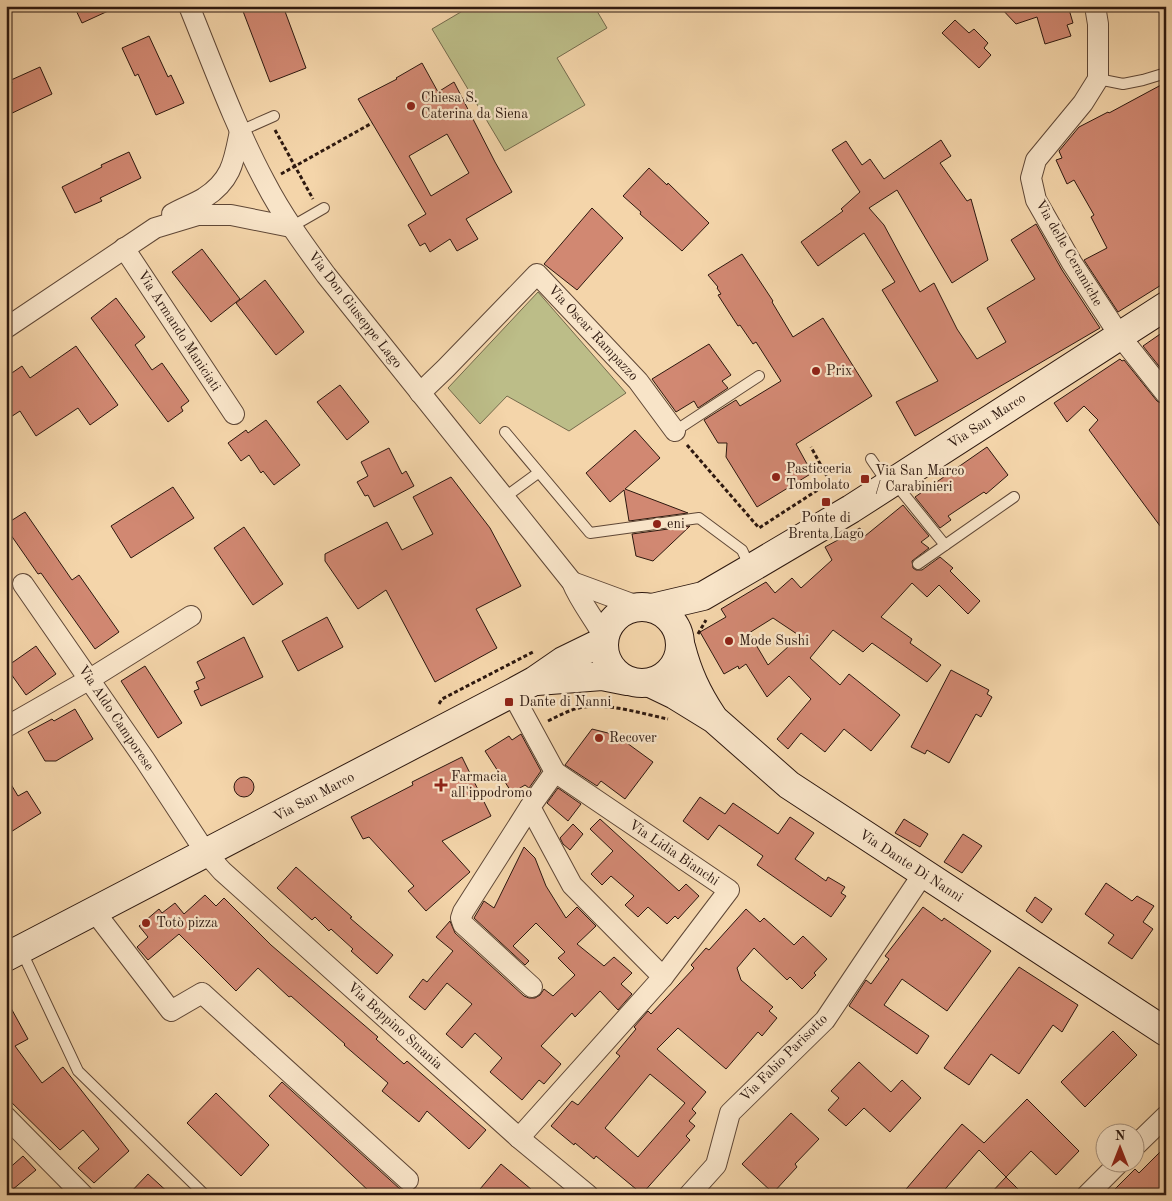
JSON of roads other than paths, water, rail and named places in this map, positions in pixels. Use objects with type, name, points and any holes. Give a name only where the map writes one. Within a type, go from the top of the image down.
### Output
[{"type":"main road","name":"Via San Marco","points":[[646,608],[703,596],[891,483],[1166,306]]},
{"type":"main road","name":"Via San Marco","points":[[681,644],[689,620],[703,596]]},
{"type":"main road","points":[[646,608],[663,613],[671,620],[677,630],[681,644],[679,657],[674,666],[660,680],[639,682],[618,676],[606,660],[604,639],[609,625],[617,616],[628,609],[646,608]]},
{"type":"main road","name":"Via San Marco","points":[[13,953],[523,687],[563,661],[604,639]]},
{"type":"main road","name":"Via Dante Di Nanni","points":[[681,644],[687,672],[699,696],[714,719]]},
{"type":"main road","name":"Via San Marco","points":[[523,687],[587,676],[602,676],[639,682]]},
{"type":"main road","name":"Via Dante Di Nanni","points":[[639,682],[675,695],[714,719],[789,785],[1166,1032]]},
{"type":"street","name":"Via Don Giuseppe Lago","points":[[189,6],[240,131],[265,183],[291,227],[326,275],[572,582],[578,597],[595,620],[604,639]]},
{"type":"street","points":[[1095,6],[1098,24],[1098,78]]},
{"type":"street","name":"Via delle Ceramiche","points":[[1098,78],[1083,103],[1036,160],[1031,178],[1036,200],[1072,263],[1120,336],[1166,394]]},
{"type":"street","points":[[6,328],[155,228],[173,213],[204,197],[223,182],[233,165],[240,131]]},
{"type":"street","points":[[155,228],[198,215],[231,215],[291,227]]},
{"type":"street","name":"Via Armando Maniciati","points":[[124,248],[234,414]]},
{"type":"street","name":"Via Oscar Rampazzo","points":[[420,393],[537,274],[638,380],[676,431]]},
{"type":"street","points":[[572,582],[646,608]]},
{"type":"street","name":"Via Aldo Camporese","points":[[23,584],[90,679],[206,853]]},
{"type":"street","points":[[6,728],[90,679],[191,616]]},
{"type":"street","name":"Via Lidia Bianchi","points":[[519,1138],[663,977],[729,890],[555,772],[532,729],[523,687]]},
{"type":"street","points":[[532,986],[462,924],[461,918],[462,912],[555,772]]},
{"type":"street","points":[[530,807],[572,885],[663,977]]},
{"type":"street","name":"Via Beppino Smania","points":[[206,853],[229,878],[519,1138],[588,1195]]},
{"type":"street","name":"Via Fabio Parisotto","points":[[688,1195],[716,1165],[730,1113],[825,1020],[923,874]]},
{"type":"street","points":[[94,911],[171,1011],[202,993],[408,1180]]},
{"type":"street","points":[[1144,1137],[1166,1116]]},
{"type":"street","points":[[6,1117],[83,1195]]},
{"type":"street","points":[[1087,1195],[1108,1174]]},
{"type":"lane","points":[[1098,78],[1123,84],[1166,73]]},
{"type":"lane","points":[[240,131],[271,117]]},
{"type":"lane","points":[[291,227],[321,209]]},
{"type":"lane","points":[[676,431],[759,376]]},
{"type":"lane","points":[[505,432],[590,533],[699,518],[742,550],[751,568]]},
{"type":"lane","points":[[871,459],[945,545]]},
{"type":"lane","points":[[504,498],[538,473]]},
{"type":"lane","points":[[918,564],[1014,497]]},
{"type":"lane","points":[[13,953],[78,1071],[205,1195]]},
{"type":"place","name":"Chiesa S. Caterina da Siena","points":[[411,106]]},
{"type":"place","name":"Prix","points":[[816,371]]},
{"type":"place","name":"Pasticceria Tombolato","points":[[776,477]]},
{"type":"place","name":"Via San Marco / Carabinieri","points":[[865,479]]},
{"type":"place","name":"Ponte di Brenta Lago","points":[[826,502]]},
{"type":"place","name":"eni","points":[[657,524]]},
{"type":"place","name":"Mode Sushi","points":[[729,641]]},
{"type":"place","name":"Dante di Nanni","points":[[509,702]]},
{"type":"place","name":"Recover","points":[[599,738]]},
{"type":"place","name":"Farmacia all'ippodromo","points":[[441,785]]},
{"type":"place","name":"Totò pizza","points":[[146,923]]}]
